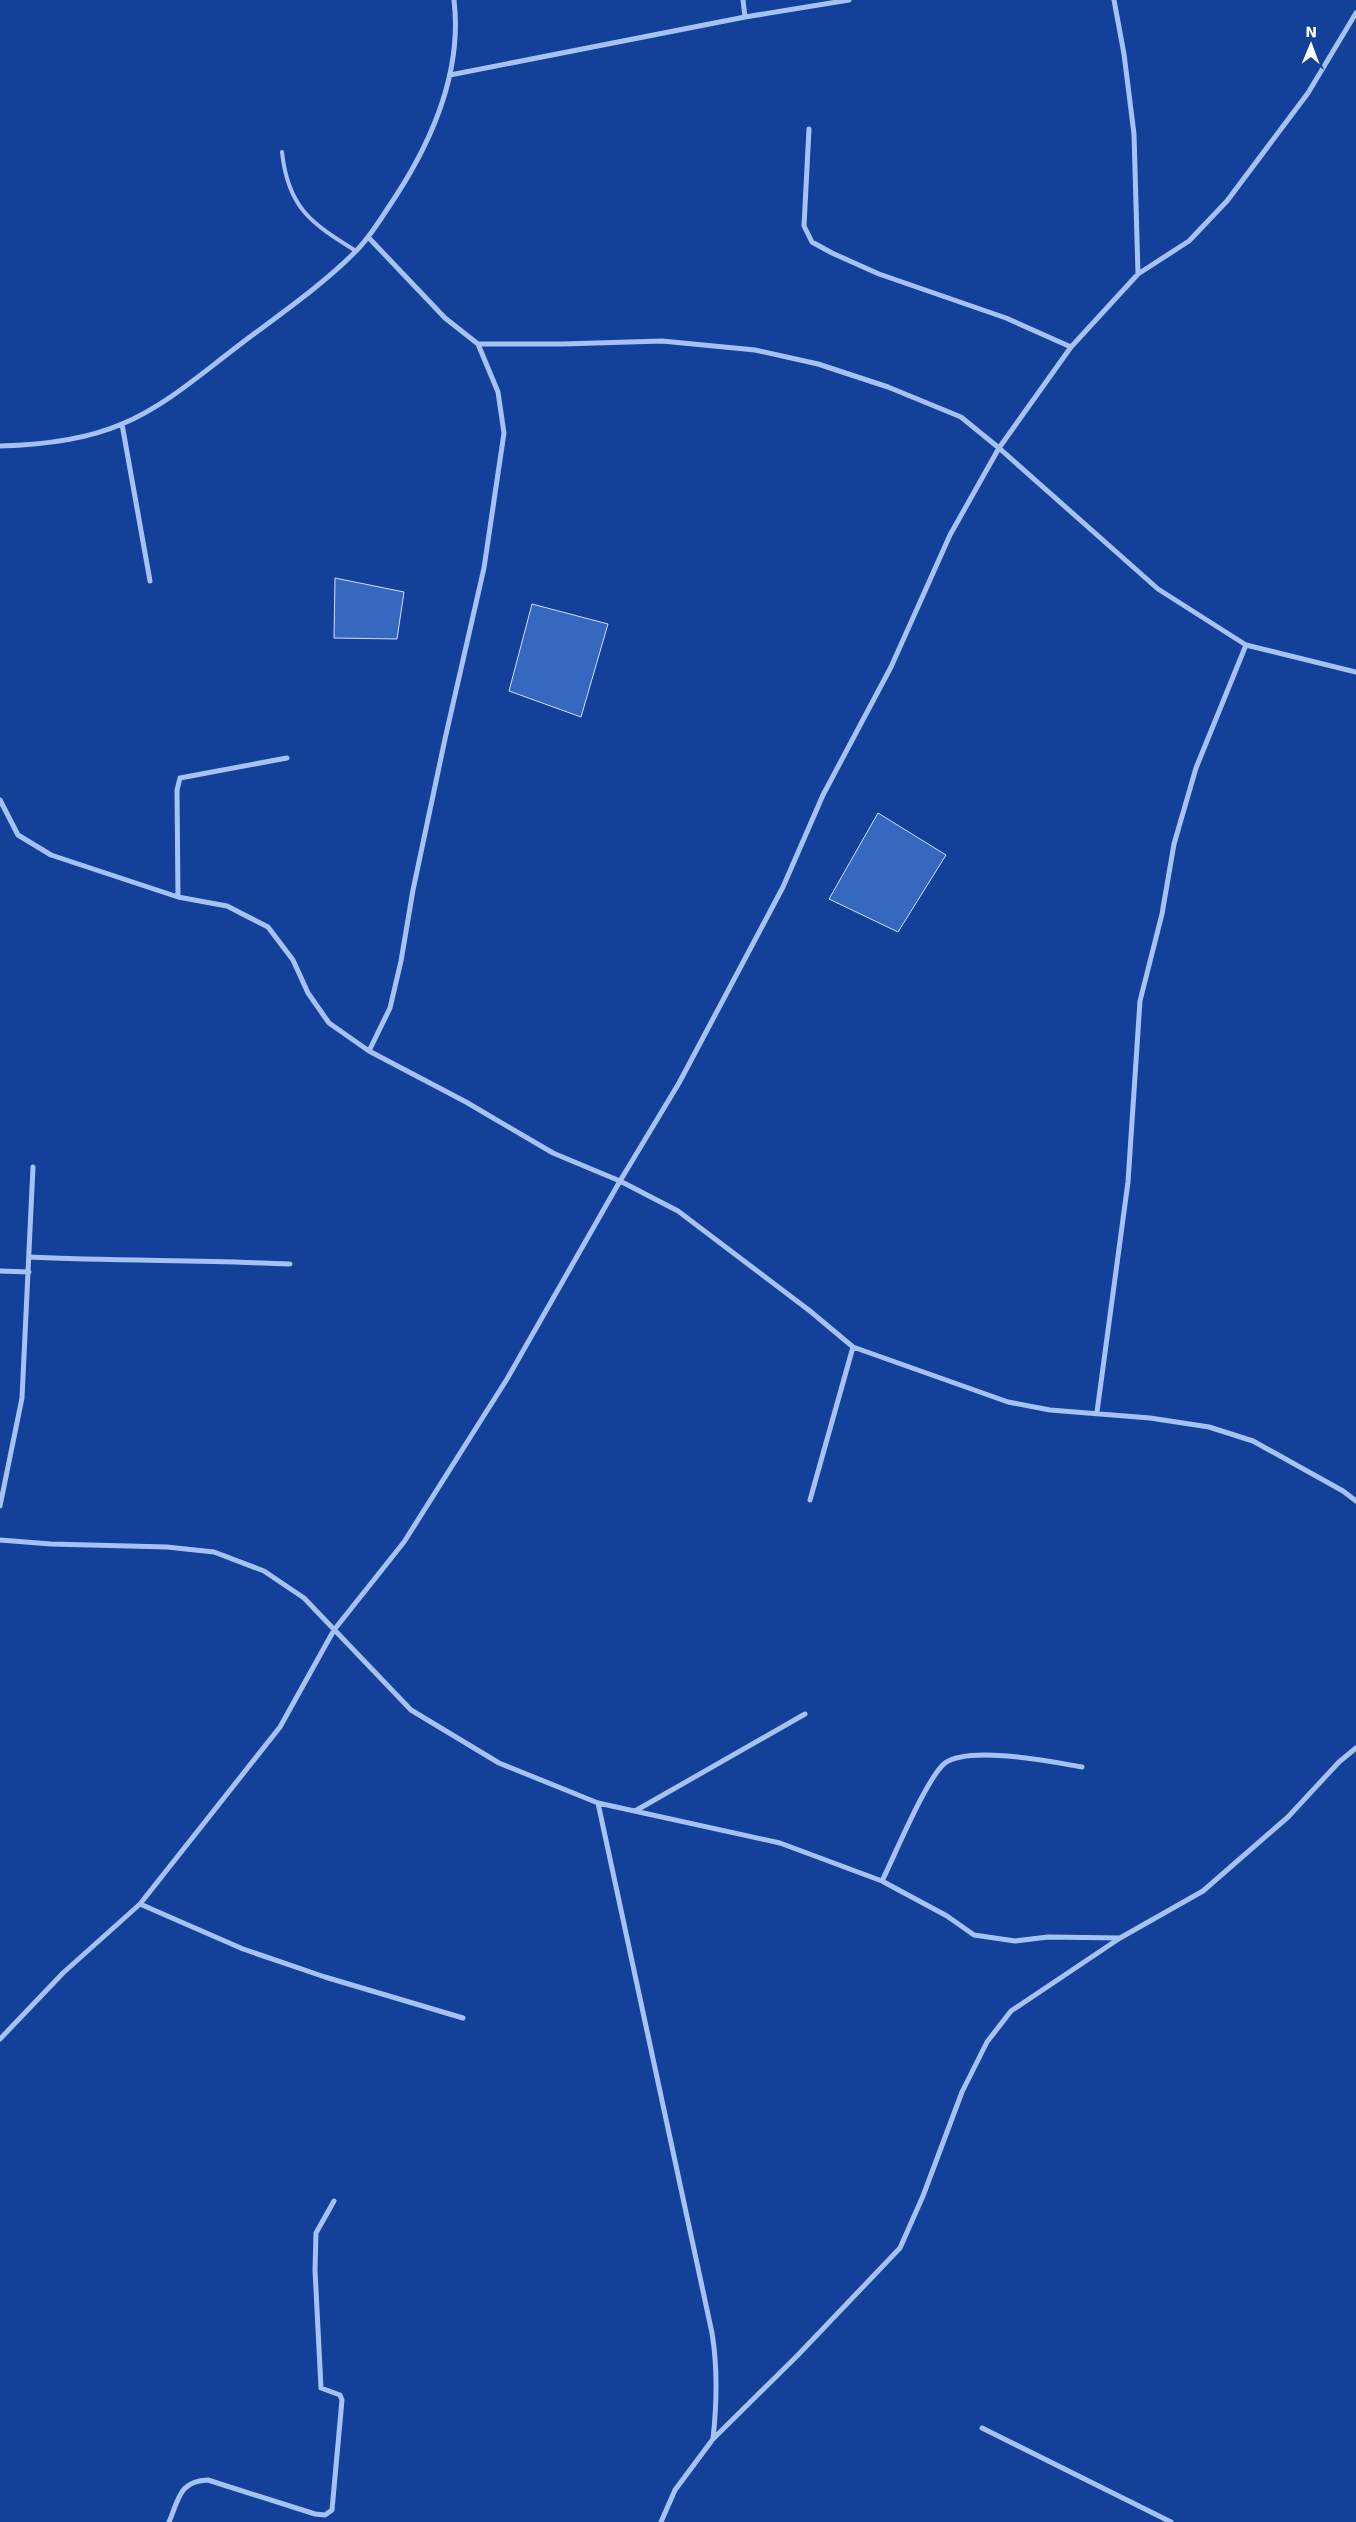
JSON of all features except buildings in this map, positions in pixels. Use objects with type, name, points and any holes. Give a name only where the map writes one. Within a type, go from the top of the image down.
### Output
[{"type":"street","points":[[0,446],[64,441],[122,424],[166,400],[295,302],[356,252],[368,238],[413,172],[440,111],[450,75],[454,42],[454,0]]},
{"type":"street","points":[[743,0],[746,17]]},
{"type":"street","points":[[450,75],[746,17],[849,0]]},
{"type":"street","points":[[1114,0],[1124,54],[1134,134],[1138,274]]},
{"type":"street","points":[[0,2039],[63,1973],[140,1904],[280,1727],[334,1630],[404,1542],[507,1380],[620,1181],[679,1083],[779,895],[823,795],[890,667],[950,535],[999,448],[1071,347],[1138,274],[1188,241],[1227,201],[1308,93],[1356,13]]},
{"type":"street","points":[[809,129],[804,226],[812,242],[879,274],[1006,318],[1071,347]]},
{"type":"street","points":[[368,238],[445,318],[478,344],[498,392],[504,433],[484,568],[413,890],[402,961],[390,1008],[369,1051]]},
{"type":"street","points":[[478,344],[662,341],[755,350],[818,364],[888,387],[961,418],[999,448],[1158,589],[1246,644],[1356,672]]},
{"type":"street","points":[[122,424],[150,581]]},
{"type":"street","points":[[1097,1412],[1128,1182],[1140,1001],[1162,914],[1174,844],[1194,778],[1246,644]]},
{"type":"street","points":[[178,896],[176,790],[180,778],[287,758]]},
{"type":"street","points":[[0,800],[18,835],[51,855],[178,896],[227,906],[268,927],[292,960],[308,993],[329,1024],[369,1051],[466,1102],[553,1153],[620,1181],[678,1211],[810,1311],[853,1347],[1008,1402],[1050,1410],[1097,1412],[1209,1427],[1252,1441],[1343,1490],[1356,1501]]},
{"type":"street","points":[[0,1506],[22,1398],[34,1167]]},
{"type":"street","points":[[29,1257],[122,1261],[168,1259],[290,1264]]},
{"type":"street","points":[[0,1271],[29,1272]]},
{"type":"street","points":[[810,1500],[853,1347]]},
{"type":"street","points":[[0,1540],[52,1544],[167,1547],[214,1552],[264,1571],[304,1598],[411,1710],[499,1763],[598,1803],[780,1843],[882,1881],[947,1916],[974,1935],[1015,1941],[1048,1937],[1120,1938]]},
{"type":"street","points":[[635,1811],[805,1714]]},
{"type":"street","points":[[661,2522],[675,2490],[713,2438],[797,2356],[900,2248],[923,2196],[962,2092],[987,2042],[1011,2011],[1120,1938],[1203,1891],[1288,1817],[1339,1762],[1356,1748]]},
{"type":"street","points":[[882,1881],[929,1785],[936,1773],[946,1762],[967,1757],[1021,1756],[1082,1767]]},
{"type":"street","points":[[598,1803],[712,2333],[717,2364],[717,2395],[713,2438]]},
{"type":"street","points":[[140,1904],[243,1949],[324,1977],[463,2018]]},
{"type":"street","points":[[169,2522],[183,2490],[193,2481],[208,2480],[315,2514],[324,2515],[332,2510],[342,2400],[340,2395],[321,2388],[315,2270],[316,2234],[334,2201]]},
{"type":"street","points":[[982,2428],[1171,2522]]},
{"type":"lane","points":[[282,152],[289,189],[299,208],[324,232],[356,252]]}]
